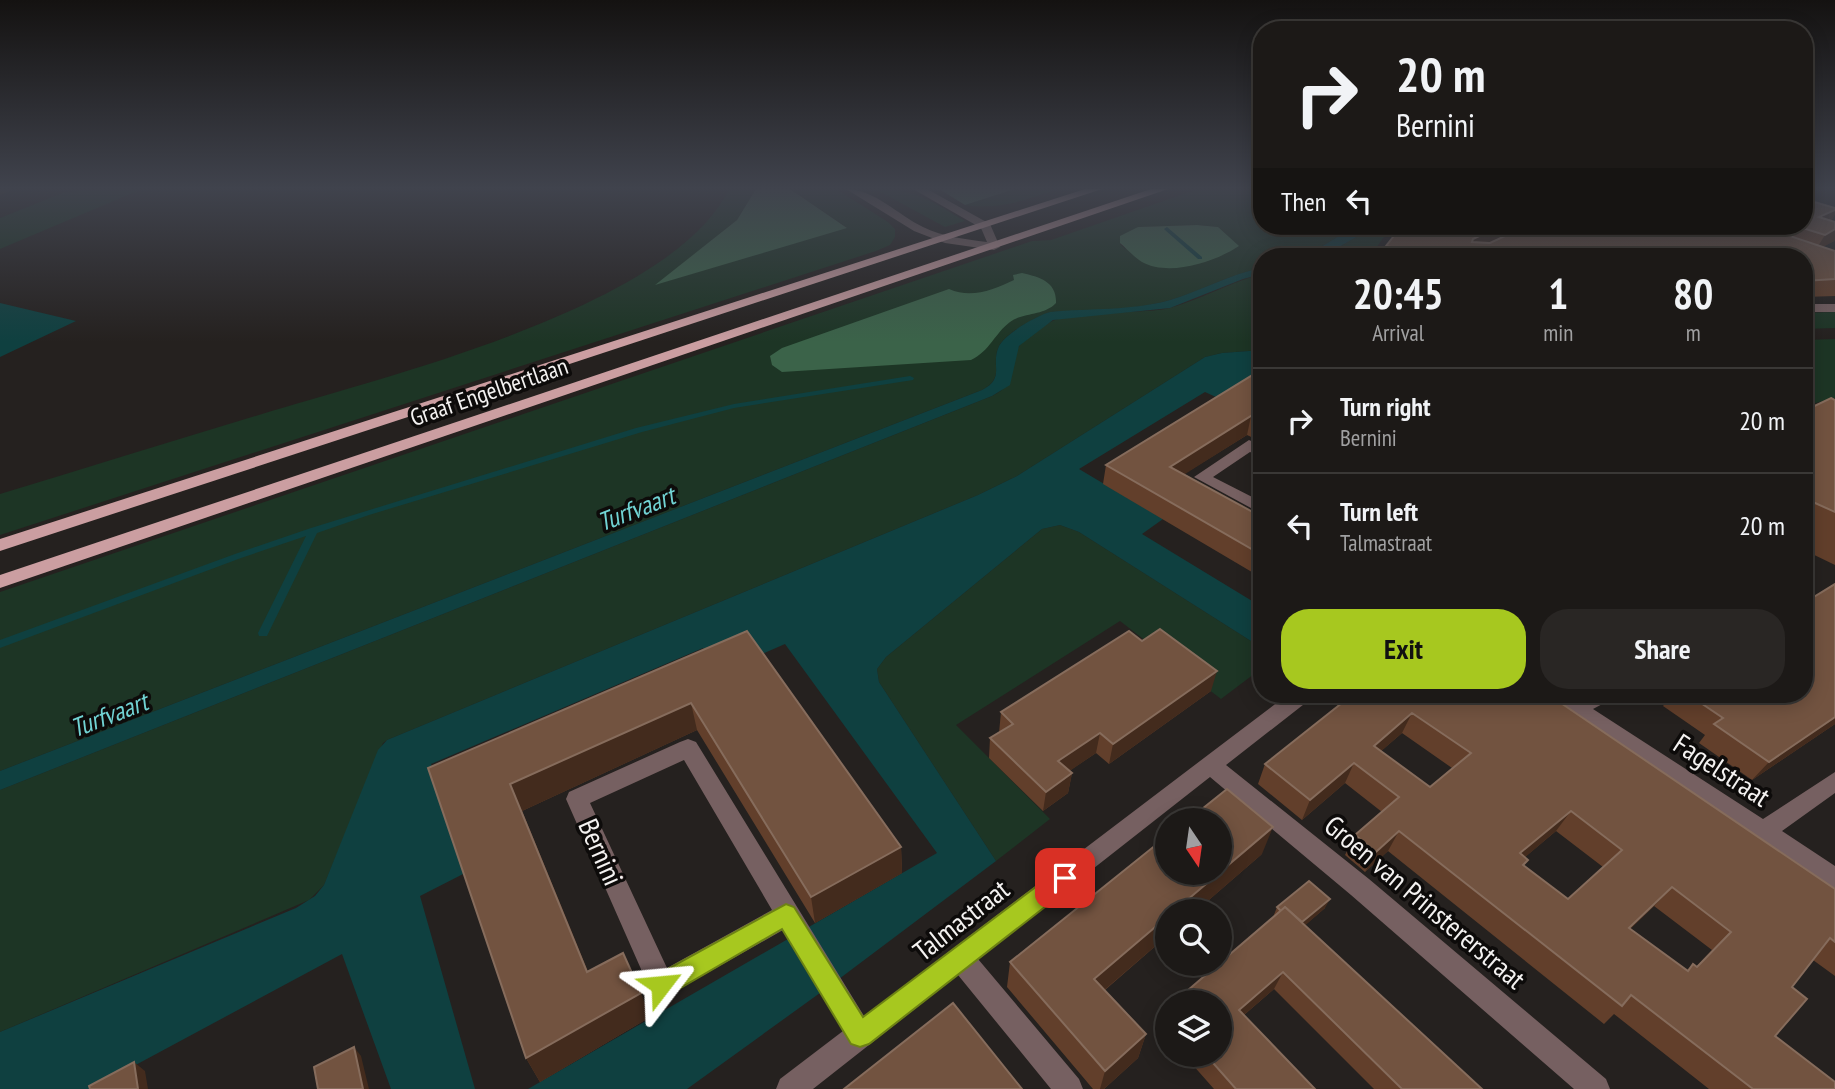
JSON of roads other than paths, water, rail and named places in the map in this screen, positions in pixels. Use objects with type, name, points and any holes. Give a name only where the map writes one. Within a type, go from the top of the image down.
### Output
[{"type":"main road","name":"Graaf Engelbertlaan","points":[[0,545],[945,240]]},
{"type":"main road","name":"Graaf Engelbertlaan","points":[[0,582],[1015,240]]},
{"type":"street","name":"Graaf Engelbertlaan","points":[[945,240],[994,247]]},
{"type":"street","points":[[991,240],[994,247]]},
{"type":"street","points":[[1813,309],[1835,308]]},
{"type":"street","points":[[1253,447],[1249,445],[1202,477],[1253,504]]},
{"type":"street","name":"Talmastraat","points":[[790,1089],[1291,703]]},
{"type":"street","name":"Fagelstraat","points":[[1568,703],[1835,880]]},
{"type":"street","points":[[1577,709],[1587,703]]},
{"type":"street","name":"Bernini","points":[[792,924],[661,985],[577,799],[688,748],[860,1035]]},
{"type":"street","name":"Groen van Prinstererstraat","points":[[1211,765],[1360,887],[1596,1089]]},
{"type":"street","points":[[1763,832],[1835,781]]},
{"type":"street","points":[[961,958],[1069,1089]]},
{"type":"water","points":[[1333,240],[1352,240],[1337,248],[1319,248]]},
{"type":"water","points":[[1253,270],[1253,276],[1170,308],[1053,320],[1019,346],[1010,385],[992,396],[0,790],[0,771],[982,390],[994,381],[997,353],[1003,341],[1044,314],[1155,304]]},
{"type":"water","points":[[0,303],[76,321],[0,357]]},
{"type":"water","points":[[1253,351],[1253,391],[1231,404],[1205,392],[1079,469],[1163,519],[1142,534],[1253,602],[1253,642],[1079,532],[1060,525],[1042,529],[886,657],[877,669],[879,682],[996,861],[687,1089],[528,1089],[937,853],[785,644],[719,673],[703,648],[431,764],[469,871],[420,896],[475,1089],[391,1089],[342,954],[91,1089],[0,1089],[0,1032],[296,908],[315,896],[324,885],[378,750],[387,740],[978,495],[1017,476],[1205,357]]},
{"type":"waterway","points":[[1179,240],[1200,258]]},
{"type":"waterway","points":[[314,531],[639,430],[734,406],[910,378]]},
{"type":"waterway","points":[[0,644],[314,531]]},
{"type":"waterway","points":[[263,633],[314,531]]},
{"type":"water label","name":"Turfvaart","points":[[636,509]]},
{"type":"water label","name":"Turfvaart","points":[[109,715]]}]
